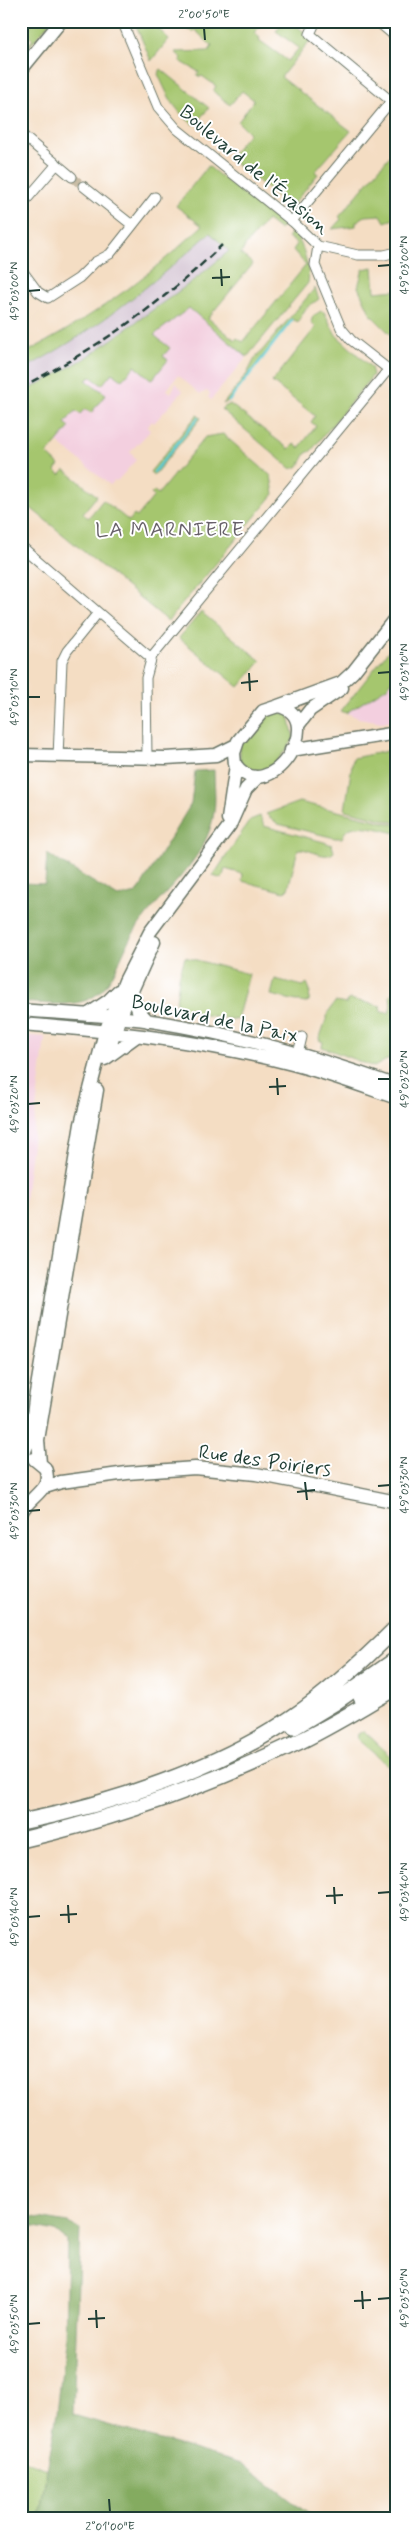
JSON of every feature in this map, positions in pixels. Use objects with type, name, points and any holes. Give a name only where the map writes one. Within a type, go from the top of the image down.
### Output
[{"type":"highway","points":[[21,1822],[115,1799],[237,1750],[293,1717],[363,1661],[397,1628]]},
{"type":"highway","points":[[21,1828],[143,1795],[208,1770],[273,1739],[334,1702],[397,1658]]},
{"type":"highway","points":[[237,1770],[312,1728],[397,1673]]},
{"type":"highway","points":[[21,1840],[83,1826],[150,1805],[237,1770],[295,1744],[397,1687]]},
{"type":"main road","points":[[21,70],[61,21]]},
{"type":"main road","points":[[21,1460],[27,1448],[33,1426],[35,1399],[74,1161],[101,1056],[150,932],[223,835],[233,819],[246,789],[257,778],[273,772],[292,750],[299,728],[310,710],[339,691],[397,616]]},
{"type":"main road","points":[[21,755],[147,758],[216,755],[236,745],[263,711],[335,687],[352,674]]},
{"type":"main road","points":[[278,706],[290,712],[306,741],[318,745]]},
{"type":"main road","points":[[292,750],[397,733]]},
{"type":"main road","points":[[223,835],[229,814],[236,764],[236,745]]},
{"type":"main road","points":[[216,755],[236,764],[245,774],[257,778]]},
{"type":"main road","points":[[88,1015],[128,987]]},
{"type":"main road","points":[[128,987],[136,1007],[153,1022]]},
{"type":"main road","name":"Boulevard de la Paix","points":[[21,1010],[88,1015],[112,1025]]},
{"type":"main road","name":"Boulevard de la Paix","points":[[21,1024],[85,1029],[153,1022],[216,1033],[298,1054],[397,1086]]},
{"type":"main road","points":[[69,1028],[112,1025],[137,1036],[209,1046],[277,1060],[397,1098]]},
{"type":"main road","points":[[45,1487],[47,1479],[42,1465],[38,1440],[101,1056],[85,1029]]},
{"type":"main road","points":[[101,1056],[137,1036]]},
{"type":"main road","points":[[21,1460],[31,1459],[65,1474],[127,1473]]},
{"type":"main road","name":"Rue des Poiriers","points":[[127,1473],[195,1468],[228,1470],[397,1502]]},
{"type":"main road","points":[[21,1513],[28,1495],[45,1487],[61,1482],[127,1473]]},
{"type":"street","name":"Boulevard de l'Évasion","points":[[122,21],[158,106],[168,119],[291,220],[318,246],[358,254],[384,255],[397,252]]},
{"type":"street","points":[[291,220],[394,98],[310,34],[310,30],[316,21]]},
{"type":"street","points":[[377,21],[397,38]]},
{"type":"street","points":[[21,134],[72,176]]},
{"type":"street","points":[[21,206],[57,164]]},
{"type":"street","points":[[83,186],[132,225]]},
{"type":"street","points":[[21,269],[38,292],[48,298],[79,278],[95,262],[110,254],[156,197]]},
{"type":"street","points":[[318,246],[315,266],[338,321],[351,340],[397,376]]},
{"type":"street","points":[[147,758],[146,678],[151,658],[388,370]]},
{"type":"street","points":[[21,546],[97,614],[151,658]]},
{"type":"street","points":[[58,757],[63,657],[97,614]]},
{"type":"street","points":[[298,1054],[302,1037]]},
{"type":"shaded area","points":[[208,230],[229,251],[189,308],[144,343],[96,375],[21,414],[21,355],[89,317],[128,290],[177,250]]},
{"type":"shaded area","points":[[189,308],[247,357],[211,400],[208,397],[210,394],[207,391],[200,394],[178,375],[167,390],[171,393],[176,383],[183,391],[154,423],[152,421],[148,426],[150,431],[130,452],[136,460],[117,481],[115,480],[110,485],[57,442],[29,476],[21,414],[96,375],[144,343]]},
{"type":"shaded area","points":[[397,640],[397,719],[382,722],[359,718],[341,711]]},
{"type":"shaded area","points":[[21,1035],[45,1037],[24,1209],[21,1209]]},
{"type":"green space","points":[[33,21],[51,21],[21,56],[33,39],[26,33]]},
{"type":"green space","points":[[134,21],[150,21],[169,39],[151,61]]},
{"type":"green space","points":[[172,21],[264,21],[254,33],[260,38],[259,40],[288,61],[299,48],[276,31],[284,21],[296,21],[294,24],[312,38],[281,77],[351,131],[315,172],[318,174],[291,207],[229,158],[249,133],[238,122],[254,100],[242,91],[230,105],[213,91],[216,86],[202,76],[197,75],[199,72],[180,61],[182,58],[175,52],[209,51],[212,46],[195,30],[193,32],[181,25],[179,27]]},
{"type":"green space","points":[[161,69],[209,108],[194,125],[181,114],[169,97],[158,74]]},
{"type":"green space","points":[[397,147],[397,218],[385,222],[381,215],[365,216],[356,222],[356,226],[332,229],[341,219],[339,217]]},
{"type":"green space","points":[[208,166],[283,226],[280,230],[267,220],[245,246],[241,254],[253,264],[208,318],[235,340],[237,338],[243,342],[306,265],[293,250],[297,244],[288,237],[292,232],[296,235],[305,255],[309,278],[308,283],[247,357],[189,308],[154,335],[170,348],[163,356],[168,360],[152,380],[135,366],[122,380],[112,373],[102,385],[91,377],[86,380],[106,394],[91,413],[85,409],[80,414],[75,411],[65,423],[70,427],[47,454],[59,465],[55,470],[60,475],[65,470],[97,496],[83,513],[88,518],[103,500],[129,521],[134,515],[137,517],[154,496],[151,494],[154,491],[158,494],[205,437],[223,434],[271,476],[274,494],[168,621],[21,500],[21,394],[86,358],[193,281],[229,251],[210,233],[120,308],[72,341],[21,370],[21,355],[70,328],[116,297],[160,263],[202,226],[176,206]]},
{"type":"green space","points":[[373,267],[375,292],[397,290],[397,333],[393,337],[371,315],[358,287],[363,269]]},
{"type":"green space","points":[[315,288],[319,299],[306,308],[298,322],[292,319],[227,402],[223,404],[247,374],[254,360]]},
{"type":"green space","points":[[321,311],[324,312],[336,335],[371,367],[373,375],[311,451],[306,453],[299,466],[291,469],[221,409],[230,404],[289,449],[294,444],[299,448],[316,426],[311,422],[315,416],[272,382],[316,327],[311,322],[313,316]]},
{"type":"green space","points":[[197,415],[201,418],[154,475],[150,472]]},
{"type":"green space","points":[[201,612],[261,661],[239,687],[179,638]]},
{"type":"green space","points":[[397,640],[397,673],[387,687],[346,713],[341,711]]},
{"type":"green space","points":[[273,710],[289,715],[294,739],[270,770],[255,774],[240,764],[240,741]]},
{"type":"green space","points":[[397,749],[397,823],[345,810],[353,758]]},
{"type":"green space","points":[[214,770],[214,812],[202,848],[141,922],[106,985],[93,997],[77,1003],[21,1002],[21,883],[45,884],[47,854],[118,897],[137,893],[191,804],[195,771]]},
{"type":"green space","points":[[299,802],[397,825],[397,833],[375,828],[358,827],[351,828],[345,832],[342,838],[335,838],[278,824],[266,814]]},
{"type":"green space","points":[[260,816],[264,826],[324,842],[332,845],[334,852],[322,855],[298,849],[288,889],[285,892],[242,881],[243,874],[225,869],[222,879],[213,876],[250,820]]},
{"type":"green space","points":[[185,957],[249,974],[237,1020],[175,1010],[179,977]]},
{"type":"green space","points":[[275,979],[303,986],[307,983],[310,990],[309,1001],[305,1003],[271,995]]},
{"type":"green space","points":[[397,988],[397,1054],[374,1067],[322,1047],[323,1042],[319,1040],[329,1011],[335,1002],[346,1004],[349,999],[381,1006],[381,1012],[389,1013],[391,1005],[390,995]]},
{"type":"green space","points":[[364,1731],[397,1762],[397,1773],[357,1739],[358,1734]]},
{"type":"green space","points":[[21,2215],[68,2223],[80,2229],[73,2415],[241,2463],[314,2518],[39,2518],[57,2413],[65,2342],[67,2241],[55,2231],[21,2224]]},
{"type":"green space","points":[[21,2459],[47,2469],[39,2518],[21,2518]]},
{"type":"waterway","points":[[229,401],[292,320]]},
{"type":"waterway","points":[[154,472],[198,418]]},
{"type":"tunnel","points":[[72,177],[83,186]]},
{"type":"railway","points":[[21,387],[102,341],[127,324],[152,306],[222,245]]},
{"type":"district","name":"LA MARNIERE","points":[[170,529]]}]
